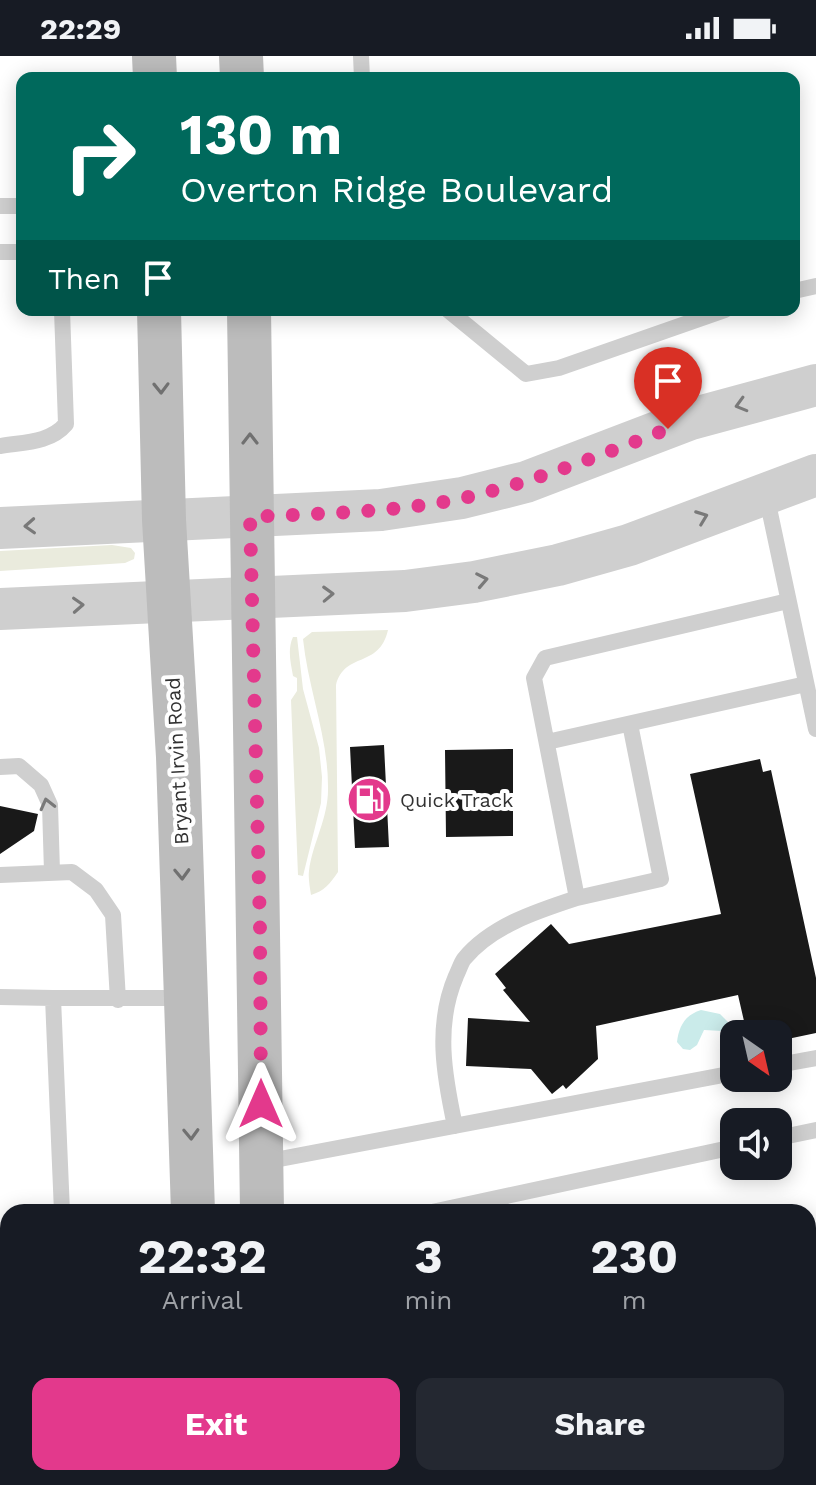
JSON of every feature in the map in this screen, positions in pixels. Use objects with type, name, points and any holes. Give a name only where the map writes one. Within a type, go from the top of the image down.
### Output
[{"type":"main road","name":"Bryant Irvin Road","points":[[159,316],[164,520],[178,757],[193,1204]]},
{"type":"main road","points":[[249,316],[262,1204]]},
{"type":"street","points":[[0,528],[381,510],[462,498],[526,482],[691,419],[816,385]]},
{"type":"street","points":[[0,609],[405,591],[488,579],[558,565],[629,545],[816,475]]},
{"type":"lane","points":[[0,446],[44,439],[66,424],[62,316]]},
{"type":"lane","points":[[455,316],[526,374],[559,368],[708,316]]},
{"type":"lane","points":[[765,492],[816,729]]},
{"type":"lane","points":[[577,898],[534,678],[545,658],[788,601]]},
{"type":"lane","points":[[547,742],[806,684]]},
{"type":"lane","points":[[455,1126],[443,1071],[442,1028],[450,991],[463,960],[498,930],[540,910],[577,898],[661,879],[630,724]]},
{"type":"lane","points":[[0,767],[19,766],[41,785],[50,805],[52,872]]},
{"type":"lane","points":[[0,875],[72,872],[96,890],[113,915],[118,1000]]},
{"type":"lane","points":[[0,997],[186,998]]},
{"type":"lane","points":[[53,998],[62,1204]]},
{"type":"lane","points":[[792,1062],[816,1058]]},
{"type":"lane","points":[[261,1163],[720,1076]]},
{"type":"lane","points":[[792,1135],[816,1130]]},
{"type":"lane","points":[[469,1204],[720,1150]]},
{"type":"shaded area","points":[[112,545],[131,548],[135,553],[134,559],[125,563],[0,571],[0,551]]},
{"type":"shaded area","points":[[388,630],[377,650],[347,668],[340,674],[336,685],[338,872],[326,886],[311,895],[309,871],[326,809],[328,786],[325,749],[303,639],[312,632]]},
{"type":"shaded area","points":[[293,637],[297,637],[303,689],[319,748],[322,777],[321,803],[303,876],[298,875],[291,700],[297,691],[290,652]]},
{"type":"water","points":[[701,1010],[720,1014],[726,1020],[720,1020],[720,1031],[704,1030],[697,1045],[690,1050],[683,1049],[677,1042],[679,1031],[691,1015]]},
{"type":"building","points":[[384,745],[389,847],[355,848],[350,747]]},
{"type":"building","points":[[513,749],[513,836],[446,837],[445,750]]},
{"type":"building","points":[[760,759],[763,772],[771,770],[816,978],[816,1033],[792,1038],[792,1020],[744,1020],[738,995],[596,1026],[598,1059],[566,1089],[563,1085],[552,1094],[531,1069],[466,1066],[468,1018],[530,1022],[503,990],[506,988],[495,974],[551,924],[569,944],[721,914],[690,774]]},
{"type":"building","points":[[0,806],[38,814],[34,831],[0,854]]},
{"type":"place","name":"Quick Track","points":[[369,800]]},
{"type":"route","points":[[261,1104],[250,517],[381,510],[462,498],[526,482],[668,429]]}]
